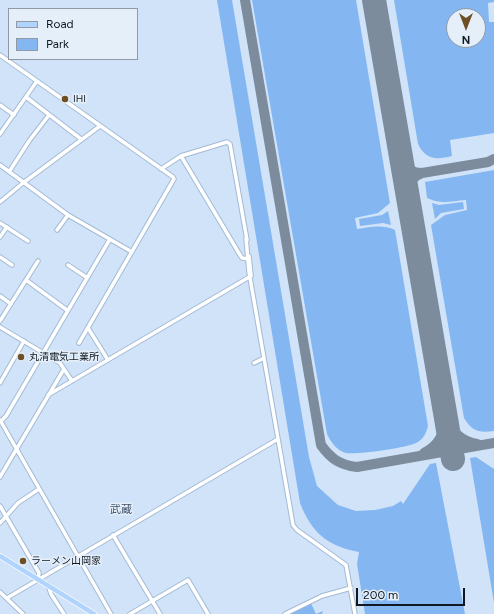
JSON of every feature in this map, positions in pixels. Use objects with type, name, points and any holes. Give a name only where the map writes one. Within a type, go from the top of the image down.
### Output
[{"type":"main road","points":[[0,556],[94,614]]},
{"type":"street","points":[[0,55],[173,177],[174,181],[79,343]]},
{"type":"street","points":[[0,134],[37,81]]},
{"type":"street","points":[[26,97],[81,139]]},
{"type":"street","points":[[0,105],[14,115]]},
{"type":"street","points":[[8,172],[29,140],[49,115]]},
{"type":"street","points":[[0,202],[23,183],[100,126]]},
{"type":"street","points":[[161,169],[181,156],[227,142],[230,144],[252,272],[251,276],[264,358],[293,525],[297,530],[346,565],[355,614]]},
{"type":"street","points":[[181,156],[240,255],[242,258],[249,259]]},
{"type":"street","points":[[0,165],[68,215],[132,252]]},
{"type":"street","points":[[57,230],[68,215]]},
{"type":"street","points":[[0,223],[28,241]]},
{"type":"street","points":[[0,237],[7,227]]},
{"type":"street","points":[[110,239],[86,277],[6,416],[0,421],[111,614]]},
{"type":"street","points":[[0,257],[12,265]]},
{"type":"street","points":[[0,321],[38,261]]},
{"type":"street","points":[[68,265],[86,277]]},
{"type":"street","points":[[48,395],[251,276]]},
{"type":"street","points":[[26,280],[67,310]]},
{"type":"street","points":[[0,296],[11,304]]},
{"type":"street","points":[[0,327],[60,363],[72,381]]},
{"type":"street","points":[[88,328],[108,360]]},
{"type":"street","points":[[0,383],[24,341]]},
{"type":"street","points":[[254,363],[264,358]]},
{"type":"street","points":[[0,477],[64,369]]},
{"type":"street","points":[[6,598],[278,438]]},
{"type":"street","points":[[0,523],[24,498],[39,489]]},
{"type":"street","points":[[0,506],[39,573],[38,579]]},
{"type":"street","points":[[113,535],[160,614]]},
{"type":"street","points":[[130,614],[188,580],[208,614]]},
{"type":"street","points":[[48,585],[52,595],[64,614]]},
{"type":"street","points":[[285,614],[322,596],[351,588]]},
{"type":"street","points":[[0,592],[24,614]]},
{"type":"street","points":[[350,614],[354,606]]},
{"type":"green space","points":[[217,0],[232,0],[309,457],[317,486],[338,505],[356,511],[375,510],[393,506],[401,501],[403,504],[430,464],[436,463],[465,614],[365,614],[357,564],[359,552],[329,542],[310,522],[300,503]]},
{"type":"green space","points":[[252,0],[356,0],[390,203],[378,213],[355,218],[357,229],[386,227],[395,230],[428,426],[423,438],[411,445],[381,451],[346,453],[342,452],[332,443],[327,434]]},
{"type":"green space","points":[[394,0],[494,0],[494,2],[488,3],[489,22],[494,22],[494,133],[450,140],[452,156],[432,158],[421,149],[418,144]]},
{"type":"green space","points":[[494,170],[494,431],[484,432],[476,430],[470,426],[464,418],[431,225],[445,215],[467,210],[466,200],[442,202],[427,198],[425,182]]},
{"type":"green space","points":[[463,202],[464,209],[441,213],[435,219],[432,203],[439,205]]},
{"type":"green space","points":[[388,211],[391,225],[383,223],[360,226],[359,219],[382,215]]},
{"type":"green space","points":[[476,457],[494,469],[494,603],[470,458]]},
{"type":"green space","points":[[311,603],[316,614],[290,614]]},
{"type":"taxiway","points":[[245,0],[321,445],[332,458],[346,465],[357,467],[494,443]]},
{"type":"taxiway","points":[[402,160],[410,170],[422,173],[488,162],[494,159]]},
{"type":"taxiway","points":[[407,190],[412,179],[422,173]]},
{"type":"taxiway","points":[[424,453],[430,450],[441,437],[445,414]]},
{"type":"taxiway","points":[[446,417],[451,427],[458,435],[467,441],[477,444]]},
{"type":"runway","points":[[374,0],[453,459]]},
{"type":"place","name":"IHI","points":[[65,99]]},
{"type":"place","name":"丸清電気工業所","points":[[21,357]]},
{"type":"place","name":"ラーメン山岡家","points":[[23,561]]},
{"type":"district","name":"武蔵","points":[[121,510]]}]
